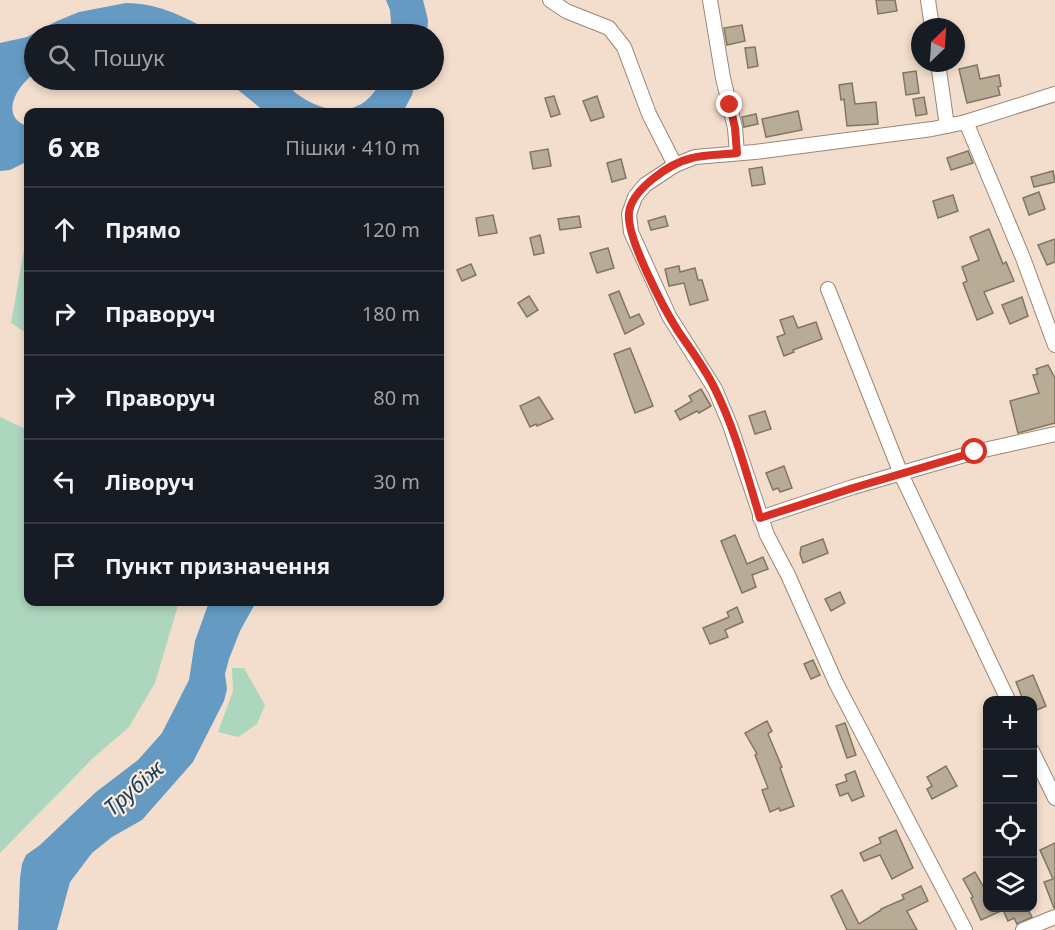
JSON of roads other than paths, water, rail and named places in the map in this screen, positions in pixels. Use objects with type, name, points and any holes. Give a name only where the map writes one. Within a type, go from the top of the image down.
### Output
[{"type":"street","points":[[550,0],[566,11],[609,27],[624,47],[649,114],[675,165]]},
{"type":"street","points":[[710,0],[723,78],[734,122],[737,153]]},
{"type":"street","points":[[928,0],[931,18]]},
{"type":"street","points":[[939,72],[947,126]]},
{"type":"street","points":[[965,930],[836,682],[788,575],[766,535],[730,425],[715,389],[669,316],[631,232],[629,213],[635,197],[645,185],[675,165],[695,157],[897,135],[966,122],[1055,94]]},
{"type":"street","points":[[966,122],[1023,258],[1055,345]]},
{"type":"street","points":[[828,289],[901,474],[1006,696]]},
{"type":"street","points":[[760,518],[975,452],[1055,435]]},
{"type":"street","points":[[1037,761],[1055,798]]},
{"type":"street","points":[[1023,930],[1055,916]]},
{"type":"water","points":[[386,0],[423,0],[428,24],[391,24],[390,10]]},
{"type":"water","points":[[126,3],[138,4],[161,9],[197,24],[51,24],[79,12]]},
{"type":"water","points":[[24,38],[24,83],[16,94],[13,109],[14,116],[24,124],[24,163],[10,170],[0,171],[0,43]]},
{"type":"water","points":[[238,90],[292,90],[312,103],[327,108],[260,108]]},
{"type":"water","points":[[375,90],[413,90],[405,108],[350,108],[366,101]]},
{"type":"water","name":"Трубіж","points":[[208,606],[254,606],[240,631],[229,659],[225,674],[227,689],[224,701],[193,762],[142,820],[112,837],[92,853],[70,882],[57,930],[18,930],[20,878],[26,855],[40,845],[96,792],[138,760],[162,733],[189,680],[195,641]]}]
